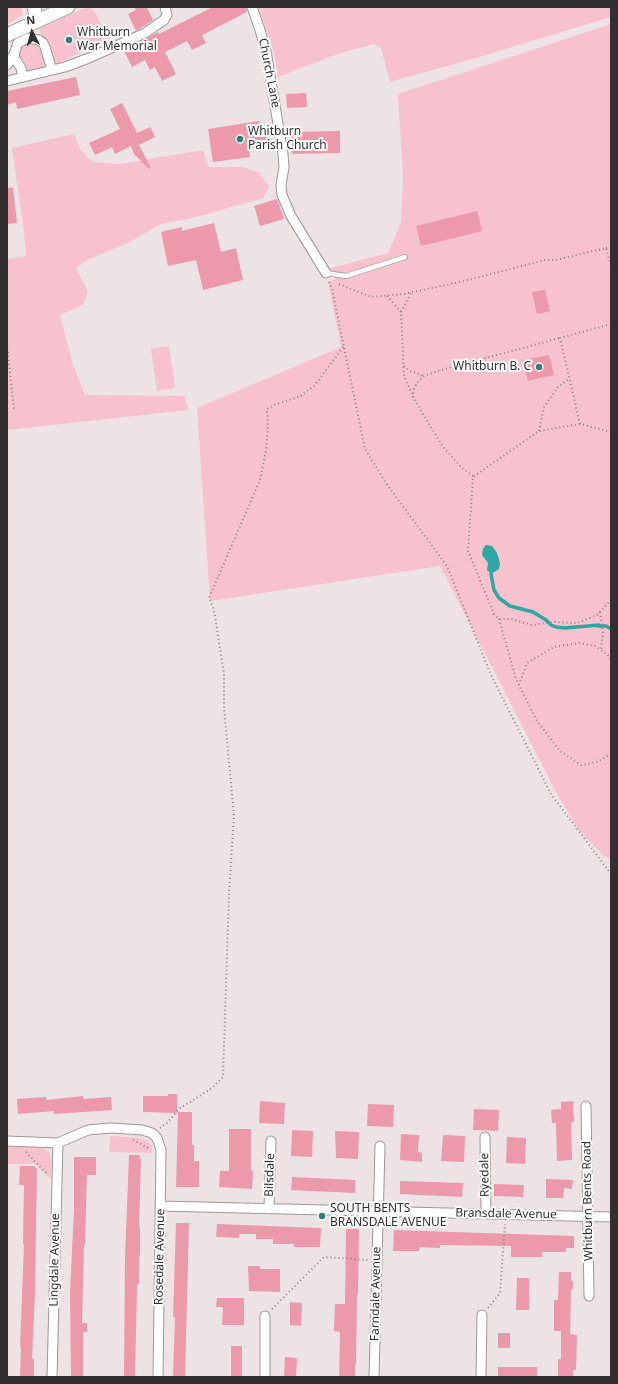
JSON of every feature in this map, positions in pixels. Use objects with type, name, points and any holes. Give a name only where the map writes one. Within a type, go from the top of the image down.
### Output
[{"type":"main road","points":[[34,7],[38,21]]},
{"type":"main road","points":[[16,30],[68,7]]},
{"type":"street","points":[[7,81],[52,70],[90,58],[145,33],[164,20],[167,15],[165,7]]},
{"type":"street","name":"Church Lane","points":[[252,7],[266,51],[283,154],[284,167],[281,184],[282,195],[291,216],[326,273]]},
{"type":"street","points":[[16,30],[32,35],[39,40],[45,47],[52,70]]},
{"type":"street","points":[[7,66],[18,43],[18,34],[16,30]]},
{"type":"street","points":[[18,43],[28,38],[39,40]]},
{"type":"street","points":[[14,54],[15,59],[21,68],[23,77]]},
{"type":"street","name":"Whitburn Bents Road","points":[[586,1106],[589,1296]]},
{"type":"street","points":[[11,1141],[58,1143],[88,1130],[110,1128],[142,1130],[154,1136]]},
{"type":"street","name":"Rosedale Avenue","points":[[154,1136],[161,1150],[158,1377]]},
{"type":"street","name":"Ryedale","points":[[485,1137],[486,1214]]},
{"type":"street","name":"Bilsdale","points":[[269,1208],[271,1141]]},
{"type":"street","name":"Lingdale Avenue","points":[[52,1377],[58,1143]]},
{"type":"street","name":"Farndale Avenue","points":[[374,1377],[380,1146]]},
{"type":"street","name":"Bransdale Avenue","points":[[160,1206],[611,1217]]},
{"type":"street","points":[[481,1377],[482,1315]]},
{"type":"street","points":[[265,1316],[265,1377]]},
{"type":"lane","points":[[326,273],[346,276],[404,257]]},
{"type":"path","points":[[326,273],[342,286],[371,297],[386,296],[464,281],[546,260],[556,260],[611,247]]},
{"type":"path","points":[[606,248],[611,266]]},
{"type":"path","points":[[326,273],[332,289],[365,449],[388,486],[447,566],[491,675],[551,794],[611,874]]},
{"type":"path","points":[[401,312],[411,292]]},
{"type":"path","points":[[386,296],[396,304],[401,312],[404,376],[413,397],[443,447],[462,468],[473,476]]},
{"type":"path","points":[[413,397],[414,389],[417,383],[424,376],[441,370],[611,324]]},
{"type":"path","points":[[560,338],[580,424]]},
{"type":"path","points":[[7,344],[14,410]]},
{"type":"path","points":[[154,1136],[180,1109],[212,1088],[223,1077],[229,894],[234,816],[224,708],[224,674],[214,610],[209,598],[260,480],[266,451],[268,428],[267,409],[274,405],[301,396],[315,385],[344,346]]},
{"type":"path","points":[[404,366],[408,370],[424,376]]},
{"type":"path","points":[[539,431],[544,407],[558,386],[570,378],[570,376]]},
{"type":"path","points":[[473,476],[539,431],[580,424],[611,432]]},
{"type":"path","points":[[473,476],[468,551],[494,614],[499,619],[519,684],[537,721],[560,751],[581,765],[597,762],[611,754]]},
{"type":"path","points":[[499,619],[510,619],[532,625],[551,622],[577,623],[597,615],[611,600]]},
{"type":"path","points":[[600,612],[602,626],[602,650]]},
{"type":"path","points":[[519,684],[527,663],[554,647],[579,643],[595,646],[608,654],[611,661]]},
{"type":"path","points":[[129,1138],[161,1154]]},
{"type":"path","points":[[11,1141],[57,1185]]},
{"type":"path","points":[[482,1315],[500,1294],[506,1214]]},
{"type":"path","points":[[265,1316],[324,1257],[376,1260]]},
{"type":"shaded area","points":[[7,7],[21,7],[23,15],[7,24]]},
{"type":"shaded area","points":[[258,7],[611,7],[611,17],[390,82],[381,48],[374,44],[338,54],[278,77],[274,52]]},
{"type":"shaded area","points":[[90,8],[95,12],[108,38],[55,65],[39,29],[82,9]]},
{"type":"shaded area","points":[[611,24],[611,860],[603,855],[579,831],[556,792],[440,566],[210,601],[197,408],[341,347],[328,282],[336,279],[327,269],[388,253],[401,223],[403,176],[398,94]]},
{"type":"shaded area","points":[[34,41],[42,47],[48,69],[26,74],[19,59],[18,53],[25,43]]},
{"type":"shaded area","points":[[74,134],[80,149],[92,162],[119,164],[203,150],[208,167],[243,167],[259,173],[269,186],[263,198],[189,219],[160,224],[130,242],[89,259],[76,268],[88,291],[83,305],[60,315],[73,365],[85,395],[185,396],[188,410],[7,430],[7,259],[26,256],[12,148]]},
{"type":"shaded area","points":[[169,346],[175,388],[157,391],[151,349]]},
{"type":"shaded area","points":[[110,1136],[140,1138],[147,1140],[152,1146],[152,1153],[109,1152]]},
{"type":"shaded area","points":[[7,1146],[43,1148],[49,1152],[52,1160],[51,1179],[35,1164],[7,1164]]},
{"type":"water","points":[[486,545],[492,546],[497,553],[500,563],[499,569],[491,574],[487,570],[488,563],[482,555],[483,549]]},
{"type":"building","points":[[134,7],[147,7],[153,20],[136,31],[128,14],[136,10]]},
{"type":"building","points":[[213,7],[246,7],[247,12],[202,35],[206,43],[192,50],[187,41],[165,52],[176,74],[162,81],[155,67],[150,70],[145,60],[132,67],[124,51],[141,43],[140,42],[158,32],[159,34]]},
{"type":"building","points":[[76,77],[80,95],[17,109],[16,102],[7,105],[7,91]]},
{"type":"building","points":[[306,93],[307,107],[287,108],[286,94]]},
{"type":"building","points":[[122,103],[137,133],[150,127],[155,137],[139,145],[151,168],[149,169],[134,154],[131,146],[115,154],[112,147],[95,155],[89,143],[120,129],[110,109]]},
{"type":"building","name":"Whitburn Parish Church","points":[[259,121],[262,133],[269,132],[272,146],[249,148],[250,157],[213,162],[208,129]]},
{"type":"building","points":[[340,131],[340,153],[292,154],[292,132]]},
{"type":"building","points":[[13,187],[17,223],[7,224],[7,188]]},
{"type":"building","points":[[277,199],[284,219],[260,226],[254,206]]},
{"type":"building","points":[[477,211],[482,231],[421,246],[416,226]]},
{"type":"building","points":[[214,223],[221,252],[236,248],[243,280],[203,290],[196,260],[168,266],[161,232],[182,227],[182,231]]},
{"type":"building","points":[[545,290],[550,311],[537,314],[532,292]]},
{"type":"building","name":"Whitburn B. C","points":[[549,355],[554,375],[528,381],[523,360]]},
{"type":"building","points":[[168,1094],[177,1094],[177,1113],[143,1112],[143,1096],[168,1096]]},
{"type":"building","points":[[83,1096],[83,1099],[111,1097],[112,1110],[54,1114],[54,1111],[18,1114],[17,1099],[46,1097],[46,1100]]},
{"type":"building","points":[[260,1101],[285,1103],[284,1124],[259,1123]]},
{"type":"building","points":[[573,1101],[574,1122],[571,1122],[572,1160],[557,1161],[556,1123],[552,1123],[551,1110],[561,1109],[561,1102]]},
{"type":"building","points":[[368,1104],[394,1105],[393,1127],[367,1126]]},
{"type":"building","points":[[474,1109],[499,1110],[498,1131],[473,1130]]},
{"type":"building","points":[[178,1112],[192,1112],[192,1145],[194,1145],[194,1161],[199,1161],[199,1187],[176,1187]]},
{"type":"building","points":[[229,1129],[251,1129],[251,1171],[253,1171],[252,1189],[219,1187],[220,1171],[229,1171]]},
{"type":"building","points":[[292,1130],[313,1131],[312,1157],[291,1156]]},
{"type":"building","points":[[335,1131],[359,1132],[358,1159],[336,1158]]},
{"type":"building","points":[[401,1134],[419,1135],[418,1152],[422,1153],[422,1162],[400,1160]]},
{"type":"building","points":[[443,1135],[465,1136],[464,1162],[441,1161]]},
{"type":"building","points":[[507,1137],[526,1138],[525,1164],[506,1163]]},
{"type":"building","points":[[129,1155],[140,1155],[139,1159],[141,1159],[139,1227],[140,1255],[139,1284],[137,1284],[135,1377],[124,1377],[125,1256]]},
{"type":"building","points":[[74,1157],[96,1157],[96,1175],[87,1175],[82,1323],[87,1323],[87,1332],[83,1332],[83,1377],[71,1377],[70,1293],[74,1209]]},
{"type":"building","points":[[20,1166],[34,1166],[37,1169],[35,1292],[32,1359],[34,1359],[34,1377],[20,1377],[24,1244],[24,1185],[19,1185]]},
{"type":"building","points":[[292,1177],[355,1180],[355,1193],[291,1190]]},
{"type":"building","points":[[546,1179],[573,1180],[572,1189],[564,1188],[563,1198],[546,1198]]},
{"type":"building","points":[[400,1181],[463,1183],[462,1197],[400,1194]]},
{"type":"building","points":[[494,1184],[524,1185],[523,1197],[494,1196]]},
{"type":"building","points":[[176,1223],[189,1223],[185,1377],[173,1377]]},
{"type":"building","points":[[217,1224],[321,1228],[320,1247],[294,1247],[294,1244],[273,1244],[273,1239],[256,1239],[256,1234],[239,1234],[239,1238],[216,1237]]},
{"type":"building","points":[[346,1229],[359,1229],[355,1377],[339,1377],[340,1332],[334,1331],[335,1304],[345,1304]]},
{"type":"building","points":[[394,1230],[574,1236],[574,1248],[566,1248],[566,1252],[542,1252],[542,1257],[511,1257],[511,1246],[440,1245],[440,1248],[419,1247],[419,1251],[393,1251]]},
{"type":"building","points":[[248,1266],[260,1266],[260,1269],[280,1269],[280,1292],[249,1291]]},
{"type":"building","points":[[559,1272],[571,1272],[571,1281],[573,1281],[573,1289],[571,1289],[570,1334],[577,1335],[576,1370],[573,1370],[573,1377],[558,1377],[558,1359],[561,1359],[561,1331],[554,1331],[554,1300],[558,1300]]},
{"type":"building","points":[[517,1278],[529,1278],[529,1310],[516,1310]]},
{"type":"building","points":[[217,1298],[244,1298],[244,1325],[222,1325],[223,1307],[216,1307]]},
{"type":"building","points":[[290,1302],[302,1303],[301,1326],[290,1325]]},
{"type":"building","points":[[498,1333],[510,1333],[510,1348],[498,1348]]},
{"type":"building","points":[[231,1346],[242,1346],[242,1377],[231,1377]]},
{"type":"building","points":[[285,1357],[297,1358],[296,1377],[284,1377]]},
{"type":"building","points":[[498,1367],[537,1367],[537,1377],[498,1377]]},
{"type":"waterway","points":[[491,574],[494,590],[499,598],[510,606],[533,612],[556,627],[565,628],[599,625]]},
{"type":"waterway","points":[[598,626],[606,626],[611,629]]},
{"type":"place","name":"Whitburn War Memorial","points":[[69,40]]},
{"type":"place","name":"Whitburn Parish Church","points":[[240,139]]},
{"type":"place","name":"Whitburn B. C","points":[[539,367]]},
{"type":"place","name":"SOUTH BENTS BRANSDALE AVENUE","points":[[322,1216]]}]
